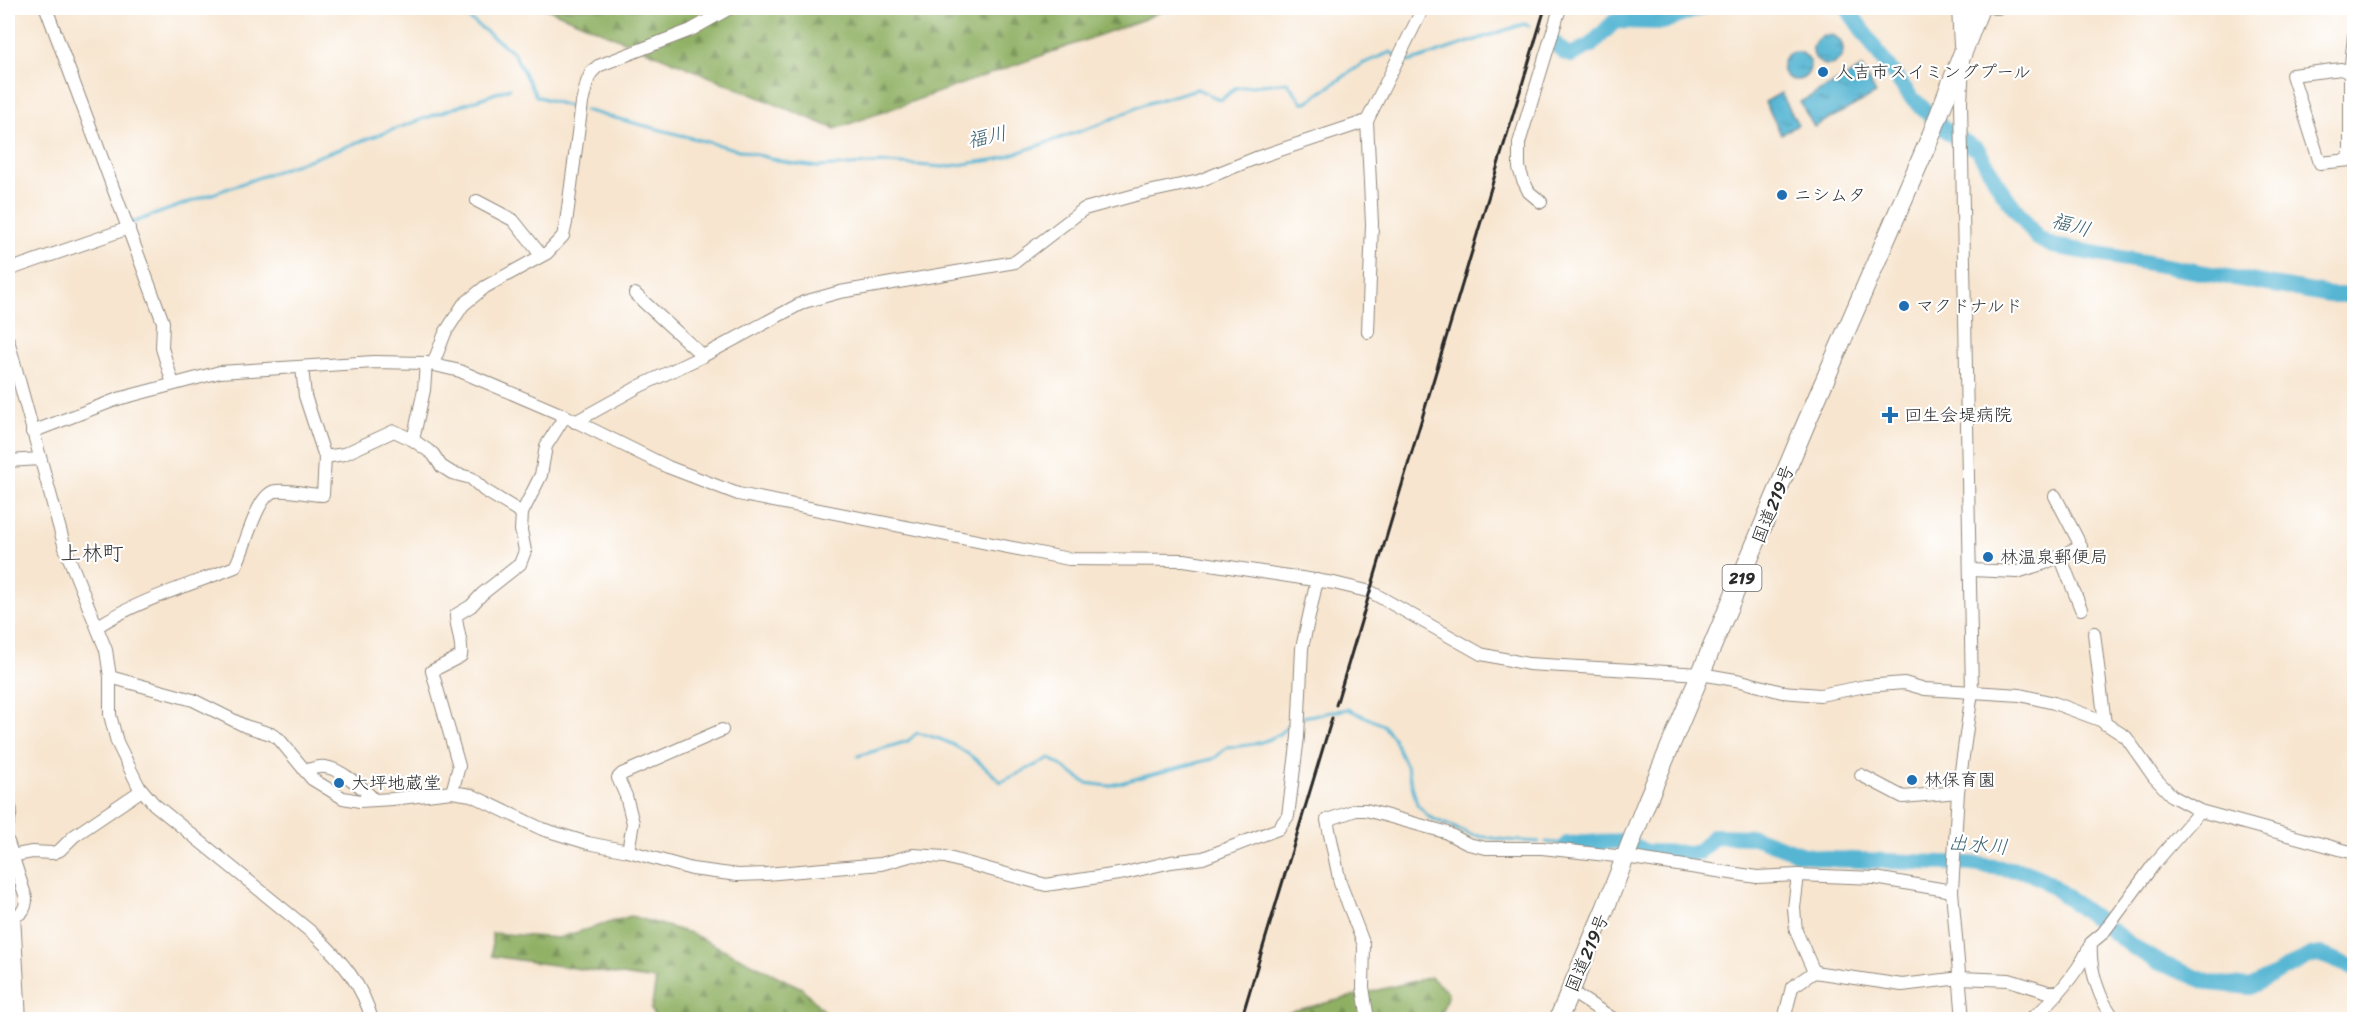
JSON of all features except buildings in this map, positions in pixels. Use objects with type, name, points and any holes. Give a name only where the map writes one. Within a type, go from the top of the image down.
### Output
[{"type":"highway","points":[[1961,8],[1964,56]]},
{"type":"highway","name":"219","points":[[1964,56],[1980,8]]},
{"type":"highway","name":"国道219号","points":[[1558,1020],[1645,806],[1864,286],[1930,138],[1948,105],[1964,56]]},
{"type":"street","points":[[46,8],[163,322],[162,348],[173,384]]},
{"type":"street","points":[[413,440],[430,364],[445,333],[463,305],[485,287],[556,245],[563,236],[582,103],[591,73],[598,66],[691,30],[730,8]]},
{"type":"street","points":[[1368,332],[1372,224],[1367,121],[1423,8]]},
{"type":"street","points":[[1541,202],[1529,192],[1523,180],[1519,168],[1519,144],[1560,8]]},
{"type":"street","points":[[2352,75],[2341,69],[2292,75],[2320,162],[2350,159],[2355,36]]},
{"type":"street","points":[[1948,105],[1971,570],[1972,692],[1958,792],[1952,891],[1963,1020]]},
{"type":"street","points":[[452,792],[457,777],[458,760],[432,671],[461,656],[462,649],[456,615],[471,606],[482,594],[520,564],[525,551],[521,530],[522,513],[541,475],[546,446],[570,419],[703,356],[804,302],[840,292],[1016,262],[1084,208],[1199,181],[1256,158],[1367,121]]},
{"type":"street","points":[[477,201],[513,220],[541,255]]},
{"type":"street","points":[[8,270],[129,228]]},
{"type":"street","points":[[635,294],[703,356]]},
{"type":"street","points":[[8,340],[65,548],[106,650],[110,677],[110,715],[117,742],[128,767],[154,804],[316,936],[338,957],[358,984],[372,1020]]},
{"type":"street","points":[[32,432],[118,399],[220,372],[374,362],[430,364],[460,371],[570,419],[668,467],[738,494],[1069,559],[1184,560],[1317,580],[1371,592],[1468,648],[1499,659],[1528,664],[1701,674],[1741,681],[1782,692],[1820,695],[1866,686],[1904,683],[1925,689],[2020,694],[2054,703],[2106,724],[2126,737],[2154,777],[2172,796],[2200,811],[2354,852]]},
{"type":"street","points":[[98,626],[165,592],[235,567],[261,503],[271,492],[279,490],[305,495],[323,495],[325,457],[305,396],[302,367]]},
{"type":"street","points":[[325,457],[344,454],[394,430],[433,454],[441,466],[452,473],[471,478],[484,490],[522,513]]},
{"type":"street","points":[[8,461],[40,459]]},
{"type":"street","points":[[1971,570],[2017,572],[2081,546],[2055,496]]},
{"type":"street","points":[[2060,556],[2082,609]]},
{"type":"street","points":[[110,677],[193,700],[245,726],[271,734],[279,739],[312,779],[344,798],[374,800],[452,792],[483,800],[542,829],[692,869],[738,874],[881,864],[913,855],[945,857],[1046,885],[1203,858],[1278,829],[1288,816],[1298,737],[1302,648],[1317,580]]},
{"type":"street","points":[[2094,633],[2106,724]]},
{"type":"street","points":[[628,851],[633,823],[626,796],[618,778],[622,774],[722,730]]},
{"type":"street","points":[[305,771],[325,767],[339,772],[369,793],[374,800]]},
{"type":"street","points":[[1861,775],[1903,797],[1958,792]]},
{"type":"street","points":[[11,856],[32,852],[53,853],[60,850],[74,836],[142,790]]},
{"type":"street","points":[[8,802],[11,811],[8,823]]},
{"type":"street","points":[[1368,1020],[1363,987],[1364,945],[1340,883],[1327,820],[1356,810],[1366,810],[1445,832],[1468,844],[1486,848],[1542,848],[1625,857],[1757,877],[1798,875],[1875,878],[1952,891]]},
{"type":"street","points":[[2028,1020],[2036,1016],[2058,992],[2084,960],[2091,943],[2103,933],[2154,864],[2200,811]]},
{"type":"street","points":[[8,842],[26,898],[26,907],[21,913],[11,917],[20,1020]]},
{"type":"street","points":[[1798,875],[1794,908],[1796,931],[1814,972]]},
{"type":"street","points":[[2091,943],[2090,961],[2106,1008],[2116,1020]]},
{"type":"street","points":[[1784,1020],[1792,987],[1814,972],[1902,985],[1960,978],[2009,980],[2048,993],[2058,992]]},
{"type":"street","points":[[1570,991],[1615,1020]]},
{"type":"green space","points":[[545,8],[1169,8],[1142,20],[835,129]]},
{"type":"green space","points":[[631,916],[690,933],[802,988],[831,1019],[656,1019],[651,1010],[656,980],[492,956],[492,933],[558,938]]},
{"type":"green space","points":[[1431,977],[1448,993],[1440,1019],[1273,1020],[1293,1011]]},
{"type":"water","points":[[1828,35],[1834,36],[1842,44],[1842,56],[1834,64],[1828,65],[1822,64],[1814,56],[1813,50],[1814,44],[1822,36]]},
{"type":"water","points":[[1796,52],[1806,56],[1810,66],[1806,76],[1796,80],[1786,76],[1782,66],[1786,56]]},
{"type":"water","points":[[1862,68],[1876,94],[1814,127],[1800,102]]},
{"type":"water","points":[[1781,93],[1798,125],[1781,134],[1765,102]]},
{"type":"waterway","name":"福川","points":[[455,8],[513,52],[536,96],[578,109]]},
{"type":"waterway","name":"福川","points":[[1554,43],[1565,53],[1571,55],[1591,45],[1615,21],[1663,22],[1699,8]]},
{"type":"waterway","name":"福川","points":[[1847,8],[1911,97],[1949,133],[1978,150],[2002,191],[2037,238],[2053,246],[2330,295],[2354,295]]},
{"type":"waterway","name":"福川","points":[[1399,60],[1403,63],[1412,61],[1524,24],[1529,26]]},
{"type":"waterway","name":"福川","points":[[584,110],[789,163],[817,167],[887,163],[944,167],[999,159],[1101,124],[1145,104],[1197,89],[1221,100],[1235,88],[1287,82],[1302,102],[1307,102],[1362,64],[1391,52],[1395,56]]},
{"type":"waterway","points":[[131,223],[510,88]]},
{"type":"waterway","points":[[1303,717],[1348,709],[1383,725],[1393,738],[1408,770],[1417,804],[1429,817],[1471,835],[1539,842]]},
{"type":"waterway","points":[[858,756],[908,741],[917,733],[942,740],[963,750],[1001,782],[1050,758],[1086,783],[1108,786],[1215,758],[1227,747],[1267,740],[1281,732],[1296,718]]},
{"type":"waterway","name":"出水川","points":[[1567,844],[1624,841],[1646,852],[1698,853],[1714,836],[1754,837],[1801,854],[1828,859],[1971,864],[2025,871],[2044,880],[2136,949],[2158,962],[2210,983],[2250,987],[2309,956],[2320,954],[2354,968]]},
{"type":"waterway","points":[[1546,842],[1567,844]]},
{"type":"railway","points":[[1336,705],[1545,8]]},
{"type":"railway","points":[[1241,1020],[1332,718]]},
{"type":"place","name":"人吉市スイミングプール","points":[[1823,72]]},
{"type":"place","name":"ニシムタ","points":[[1782,195]]},
{"type":"place","name":"マクドナルド","points":[[1904,306]]},
{"type":"place","name":"回生会堤病院","points":[[1890,415]]},
{"type":"place","name":"林温泉郵便局","points":[[1988,557]]},
{"type":"place","name":"林保育園","points":[[1912,780]]},
{"type":"place","name":"大坪地蔵堂","points":[[339,783]]},
{"type":"district","name":"上林町","points":[[92,553]]}]
